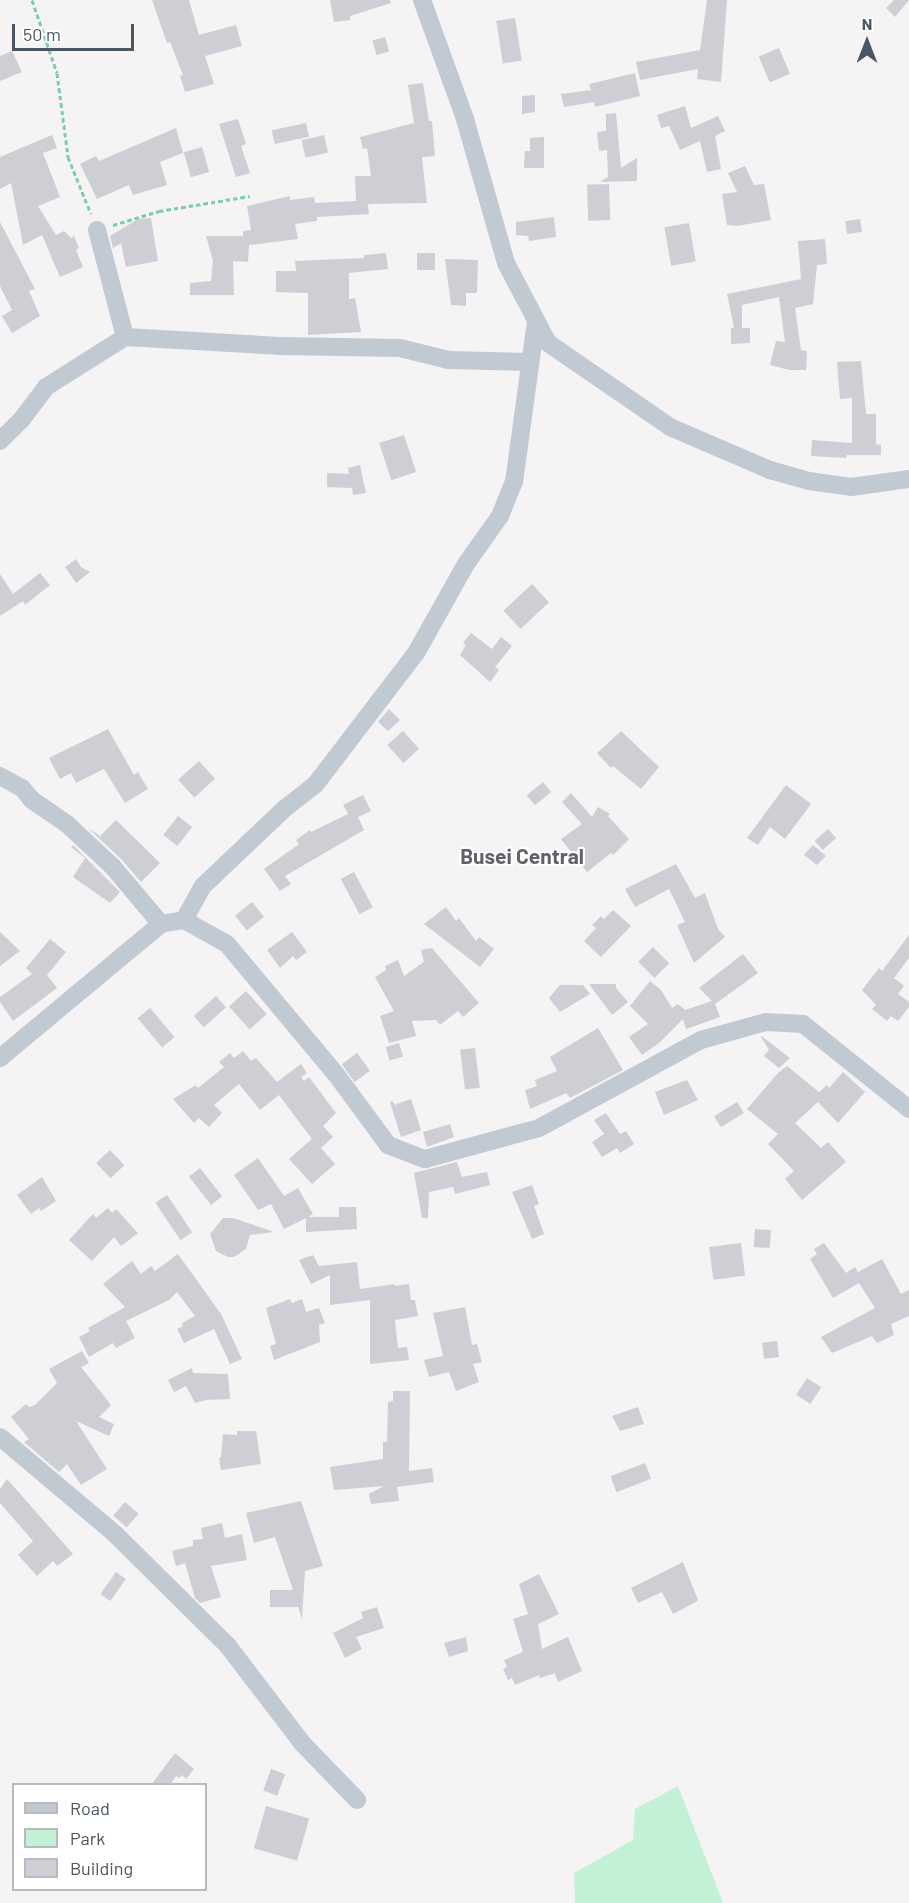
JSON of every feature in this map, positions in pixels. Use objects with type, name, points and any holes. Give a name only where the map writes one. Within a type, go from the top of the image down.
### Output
[{"type":"street","points":[[422,0],[465,119],[506,263],[548,343],[670,427],[770,470],[809,481],[851,487],[883,485],[909,479]]},
{"type":"street","points":[[97,230],[125,337]]},
{"type":"street","points":[[184,920],[203,886],[321,778],[416,653],[466,564],[500,516],[514,482],[536,322]]},
{"type":"street","points":[[0,441],[22,419],[46,387],[125,337],[279,346],[400,348],[447,360],[529,362]]},
{"type":"street","points":[[0,776],[22,788],[32,800],[67,824],[114,867],[161,924]]},
{"type":"street","points":[[0,1058],[161,924],[184,920],[226,944],[335,1073],[388,1145],[425,1159],[539,1128],[701,1040],[766,1022],[803,1024],[909,1108]]},
{"type":"street","points":[[0,1437],[114,1533],[228,1646],[303,1744],[357,1800]]},
{"type":"path","points":[[32,0],[57,73],[68,157],[97,230],[159,211],[250,196]]},
{"type":"green space","points":[[678,1786],[723,1903],[575,1903],[574,1873],[633,1840],[635,1809]]},
{"type":"building","points":[[152,0],[189,0],[199,35],[236,25],[242,46],[205,56],[214,84],[185,92],[180,76],[183,75],[170,42],[167,43]]},
{"type":"building","points":[[330,0],[390,0],[391,3],[350,16],[350,20],[334,22]]},
{"type":"building","points":[[707,0],[727,0],[721,82],[697,79],[698,69],[640,80],[636,62],[700,50]]},
{"type":"building","points":[[894,0],[909,0],[895,17],[886,8]]},
{"type":"building","points":[[515,18],[522,60],[503,63],[496,21]]},
{"type":"building","points":[[385,37],[389,51],[377,55],[373,41]]},
{"type":"building","points":[[779,48],[790,74],[770,82],[759,57]]},
{"type":"building","points":[[12,51],[22,72],[0,81],[0,56]]},
{"type":"building","points":[[635,73],[640,96],[595,107],[594,102],[564,107],[561,94],[591,90],[589,84]]},
{"type":"building","points":[[423,83],[429,121],[432,121],[435,156],[422,157],[427,203],[368,204],[369,214],[317,217],[317,221],[295,224],[298,239],[249,245],[248,262],[233,261],[234,295],[190,295],[190,283],[211,281],[213,261],[206,236],[243,236],[243,231],[251,230],[247,206],[290,196],[290,200],[314,197],[315,203],[356,201],[355,176],[371,176],[367,148],[363,149],[360,137],[414,123],[408,85]]},
{"type":"building","points":[[535,95],[535,112],[522,114],[522,96]]},
{"type":"building","points":[[685,106],[691,128],[718,116],[725,131],[715,136],[721,169],[707,172],[700,141],[680,150],[669,126],[661,128],[657,115]]},
{"type":"building","points":[[616,113],[621,168],[637,158],[637,181],[600,182],[608,177],[607,150],[599,151],[597,132],[606,131],[606,114]]},
{"type":"building","points":[[238,119],[246,144],[241,146],[250,173],[236,177],[219,124]]},
{"type":"building","points":[[306,123],[309,137],[275,144],[272,130]]},
{"type":"building","points":[[176,128],[183,153],[160,162],[167,185],[133,195],[129,185],[97,199],[80,164],[96,156],[99,161]]},
{"type":"building","points":[[52,135],[57,148],[43,153],[60,197],[38,206],[56,235],[64,231],[71,238],[74,236],[79,248],[76,250],[83,267],[60,277],[42,235],[23,245],[11,183],[0,189],[0,157]]},
{"type":"building","points":[[324,135],[328,153],[306,158],[302,140]]},
{"type":"building","points":[[544,137],[544,168],[524,168],[525,151],[530,151],[530,138]]},
{"type":"building","points":[[202,147],[209,172],[191,177],[184,152]]},
{"type":"building","points":[[745,166],[754,185],[764,184],[771,220],[737,226],[727,225],[722,194],[737,192],[728,173]]},
{"type":"building","points":[[609,184],[610,220],[588,221],[587,185]]},
{"type":"building","points":[[554,217],[556,237],[529,241],[528,236],[516,235],[516,222]]},
{"type":"building","points":[[151,218],[158,261],[126,267],[121,243],[113,248],[110,236],[138,219]]},
{"type":"building","points":[[860,219],[862,232],[847,234],[845,221]]},
{"type":"building","points":[[0,222],[35,289],[29,291],[40,316],[12,333],[2,316],[12,310],[0,286]]},
{"type":"building","points":[[689,223],[696,261],[671,266],[664,227]]},
{"type":"building","points":[[825,239],[827,264],[817,265],[813,304],[795,308],[801,350],[807,351],[806,370],[789,370],[770,365],[776,341],[785,342],[779,297],[742,305],[742,328],[750,328],[750,343],[731,344],[731,328],[734,328],[727,294],[801,279],[798,241]]},
{"type":"building","points":[[386,253],[388,269],[349,273],[349,299],[355,298],[361,332],[308,335],[308,293],[276,292],[276,271],[296,271],[295,261],[364,258],[364,255]]},
{"type":"building","points":[[417,253],[435,253],[435,270],[417,270]]},
{"type":"building","points":[[445,259],[478,260],[477,293],[466,293],[466,306],[451,305]]},
{"type":"building","points":[[861,361],[866,414],[876,414],[876,444],[881,445],[881,455],[847,455],[846,458],[811,456],[812,440],[852,443],[852,398],[840,399],[837,362]]},
{"type":"building","points":[[404,435],[416,472],[391,480],[379,443]]},
{"type":"building","points":[[360,465],[366,493],[353,495],[352,488],[327,487],[327,473],[349,474],[348,468]]},
{"type":"building","points":[[76,559],[81,567],[90,572],[76,583],[65,567]]},
{"type":"building","points":[[40,573],[50,585],[25,605],[23,601],[0,616],[0,574],[13,594]]},
{"type":"building","points":[[532,584],[549,602],[521,629],[503,611]]},
{"type":"building","points":[[471,633],[492,649],[501,637],[512,646],[495,667],[499,670],[490,682],[460,655],[466,645],[463,643]]},
{"type":"building","points":[[389,709],[400,720],[388,731],[378,722]]},
{"type":"building","points":[[108,729],[134,775],[138,772],[148,789],[125,803],[104,769],[76,783],[71,773],[60,779],[49,758]]},
{"type":"building","points":[[403,731],[419,749],[403,763],[387,745]]},
{"type":"building","points":[[621,731],[659,767],[641,789],[613,766],[611,768],[597,753]]},
{"type":"building","points":[[199,761],[215,779],[194,798],[178,780]]},
{"type":"building","points":[[543,782],[551,792],[535,805],[527,795]]},
{"type":"building","points":[[786,785],[811,804],[785,839],[770,827],[758,845],[747,838]]},
{"type":"building","points":[[571,793],[592,817],[598,807],[610,814],[608,816],[629,839],[613,855],[611,853],[587,872],[561,839],[582,824],[562,802]]},
{"type":"building","points":[[363,795],[371,811],[358,817],[364,830],[285,876],[291,884],[280,891],[264,869],[299,844],[296,840],[310,830],[311,832],[348,814],[343,805]]},
{"type":"building","points":[[178,816],[192,827],[177,846],[163,835]]},
{"type":"building","points":[[116,820],[160,863],[141,882],[121,859],[88,828],[102,837],[101,835]]},
{"type":"building","points":[[828,829],[836,838],[823,850],[815,841]]},
{"type":"building","points":[[73,845],[120,892],[110,903],[73,877],[85,858],[71,847]]},
{"type":"building","points":[[813,845],[826,856],[817,865],[804,855]]},
{"type":"building","points":[[676,864],[695,898],[705,893],[718,929],[725,937],[694,963],[677,925],[685,922],[669,889],[635,907],[625,889]]},
{"type":"building","points":[[354,872],[373,907],[360,914],[341,879]]},
{"type":"building","points":[[252,902],[264,917],[247,931],[235,916]]},
{"type":"building","points":[[446,907],[456,921],[459,918],[476,941],[479,937],[494,949],[480,967],[424,924]]},
{"type":"building","points":[[613,910],[631,926],[601,957],[584,941],[596,928],[592,925],[601,916],[604,919]]},
{"type":"building","points":[[0,932],[20,951],[0,966]]},
{"type":"building","points":[[292,932],[307,952],[296,960],[293,956],[280,968],[267,950]]},
{"type":"building","points":[[909,935],[909,958],[894,978],[904,986],[898,994],[909,1002],[909,1007],[898,1021],[891,1016],[887,1021],[872,1009],[876,1005],[862,990],[879,968],[882,971]]},
{"type":"building","points":[[50,939],[66,952],[47,975],[57,988],[13,1021],[0,1002],[0,997],[32,974],[26,968]]},
{"type":"building","points":[[653,947],[669,963],[654,978],[638,962]]},
{"type":"building","points":[[432,948],[479,1003],[463,1017],[458,1011],[440,1025],[436,1020],[412,1021],[416,1036],[389,1043],[380,1016],[394,1011],[375,977],[386,970],[385,966],[398,960],[404,976],[424,962],[421,950]]},
{"type":"building","points":[[743,954],[758,973],[715,1004],[720,1017],[686,1029],[683,1019],[659,1043],[642,1055],[629,1037],[648,1024],[630,1006],[650,981],[661,990],[672,1008],[678,1004],[685,1010],[712,1001],[699,988]]},
{"type":"building","points":[[589,984],[616,984],[616,988],[628,1002],[612,1015]]},
{"type":"building","points":[[560,985],[583,985],[590,994],[560,1012],[549,998]]},
{"type":"building","points":[[246,991],[267,1014],[250,1029],[229,1006]]},
{"type":"building","points":[[216,996],[226,1007],[204,1027],[194,1016]]},
{"type":"building","points":[[150,1008],[174,1037],[162,1047],[138,1018]]},
{"type":"building","points":[[598,1028],[623,1070],[570,1098],[566,1093],[530,1109],[525,1090],[537,1086],[535,1080],[557,1071],[550,1057]]},
{"type":"building","points":[[760,1035],[790,1058],[779,1068],[764,1056],[769,1050]]},
{"type":"building","points":[[399,1043],[403,1056],[390,1060],[386,1047]]},
{"type":"building","points":[[475,1048],[480,1088],[465,1090],[460,1050]]},
{"type":"building","points":[[243,1051],[251,1061],[256,1058],[277,1082],[301,1064],[307,1073],[301,1077],[304,1081],[309,1077],[336,1113],[323,1126],[333,1137],[321,1148],[335,1164],[312,1184],[289,1159],[312,1139],[279,1095],[260,1110],[239,1084],[214,1105],[222,1113],[209,1127],[199,1118],[194,1123],[173,1099],[196,1085],[198,1088],[224,1067],[219,1062],[230,1053],[234,1058]]},
{"type":"building","points":[[357,1053],[370,1071],[355,1082],[342,1064]]},
{"type":"building","points":[[787,1066],[819,1092],[827,1085],[829,1088],[843,1072],[865,1092],[838,1123],[818,1102],[795,1123],[821,1148],[828,1142],[846,1162],[802,1200],[785,1179],[794,1171],[768,1144],[778,1134],[747,1109],[778,1073]]},
{"type":"building","points":[[687,1080],[698,1100],[664,1115],[655,1092]]},
{"type":"building","points":[[411,1099],[421,1130],[401,1137],[390,1102],[392,1101],[398,1108],[396,1104]]},
{"type":"building","points":[[737,1102],[744,1113],[721,1127],[714,1116]]},
{"type":"building","points":[[606,1113],[620,1134],[626,1131],[634,1144],[620,1153],[617,1148],[602,1157],[592,1142],[604,1134],[594,1120]]},
{"type":"building","points":[[450,1124],[454,1137],[427,1147],[423,1132]]},
{"type":"building","points":[[110,1150],[124,1165],[110,1178],[96,1163]]},
{"type":"building","points":[[258,1158],[284,1196],[298,1188],[313,1214],[308,1217],[339,1217],[339,1207],[356,1207],[357,1229],[306,1232],[306,1218],[284,1229],[271,1204],[258,1210],[234,1175]]},
{"type":"building","points":[[457,1162],[462,1177],[487,1172],[490,1185],[455,1194],[453,1187],[429,1192],[428,1218],[422,1218],[414,1173]]},
{"type":"building","points":[[200,1168],[222,1196],[211,1205],[189,1177]]},
{"type":"building","points":[[42,1177],[56,1201],[41,1211],[39,1208],[31,1214],[17,1195]]},
{"type":"building","points":[[532,1185],[539,1204],[534,1206],[544,1234],[532,1239],[512,1192]]},
{"type":"building","points":[[167,1195],[192,1232],[181,1240],[155,1203]]},
{"type":"building","points":[[108,1208],[112,1213],[116,1209],[138,1233],[121,1246],[114,1237],[92,1261],[69,1240],[93,1214],[96,1218]]},
{"type":"building","points":[[223,1218],[233,1218],[274,1232],[250,1235],[246,1249],[234,1257],[228,1257],[216,1251],[210,1234]]},
{"type":"building","points":[[755,1229],[771,1230],[770,1248],[754,1247]]},
{"type":"building","points":[[741,1243],[745,1276],[713,1280],[709,1247]]},
{"type":"building","points":[[824,1243],[846,1273],[855,1267],[858,1272],[882,1259],[901,1294],[909,1290],[909,1316],[891,1324],[894,1335],[877,1343],[872,1336],[832,1353],[821,1337],[875,1308],[859,1283],[833,1298],[810,1259],[817,1254],[814,1249]]},
{"type":"building","points":[[178,1254],[221,1314],[242,1359],[230,1364],[214,1329],[184,1343],[177,1329],[183,1326],[182,1323],[195,1316],[177,1292],[169,1300],[126,1321],[135,1338],[116,1348],[113,1343],[89,1357],[79,1337],[90,1331],[88,1328],[125,1307],[103,1284],[132,1261],[141,1274],[151,1266],[155,1271]]},
{"type":"building","points":[[313,1255],[319,1266],[357,1262],[360,1289],[409,1284],[411,1300],[415,1300],[418,1316],[395,1320],[398,1348],[407,1347],[409,1360],[370,1364],[370,1300],[330,1305],[330,1275],[311,1284],[299,1260]]},
{"type":"building","points":[[290,1299],[292,1303],[302,1299],[306,1312],[319,1308],[325,1323],[319,1325],[320,1342],[274,1360],[270,1346],[276,1344],[266,1308]]},
{"type":"building","points":[[465,1307],[472,1345],[477,1344],[482,1362],[473,1364],[479,1382],[456,1391],[449,1372],[429,1377],[424,1360],[443,1356],[433,1313]]},
{"type":"building","points":[[777,1341],[779,1357],[764,1359],[762,1343]]},
{"type":"building","points":[[82,1351],[89,1363],[81,1367],[111,1405],[99,1417],[114,1424],[109,1436],[76,1421],[107,1469],[81,1485],[67,1464],[59,1472],[24,1442],[29,1439],[11,1417],[26,1404],[29,1407],[35,1405],[57,1383],[49,1369]]},
{"type":"building","points":[[192,1368],[193,1373],[228,1374],[230,1399],[195,1403],[186,1386],[174,1392],[168,1380]]},
{"type":"building","points":[[807,1378],[821,1387],[810,1404],[796,1395]]},
{"type":"building","points":[[393,1391],[410,1391],[409,1471],[432,1468],[434,1482],[397,1487],[399,1501],[371,1504],[369,1494],[384,1486],[334,1490],[330,1467],[383,1459],[383,1442],[387,1442],[388,1402],[393,1401]]},
{"type":"building","points":[[638,1407],[644,1424],[620,1431],[612,1416]]},
{"type":"building","points":[[237,1431],[256,1431],[261,1464],[221,1470],[219,1458],[221,1457],[223,1434],[237,1435]]},
{"type":"building","points":[[645,1463],[651,1479],[617,1492],[610,1476]]},
{"type":"building","points":[[7,1479],[73,1554],[57,1566],[53,1561],[37,1576],[18,1555],[33,1541],[0,1503],[0,1489]]},
{"type":"building","points":[[301,1501],[323,1566],[305,1571],[302,1619],[298,1607],[270,1607],[270,1590],[293,1590],[275,1537],[254,1543],[246,1513]]},
{"type":"building","points":[[125,1502],[139,1514],[127,1527],[113,1516]]},
{"type":"building","points":[[222,1523],[225,1538],[242,1534],[247,1560],[211,1566],[221,1597],[200,1603],[195,1598],[185,1563],[176,1566],[172,1551],[193,1546],[193,1540],[203,1539],[201,1528]]},
{"type":"building","points":[[683,1562],[698,1600],[696,1602],[673,1614],[662,1592],[638,1603],[631,1588]]},
{"type":"building","points":[[116,1572],[126,1579],[110,1601],[101,1594]]},
{"type":"building","points":[[539,1574],[559,1614],[538,1624],[542,1649],[568,1637],[582,1671],[558,1682],[555,1673],[540,1678],[539,1675],[515,1685],[512,1678],[508,1680],[503,1669],[507,1667],[504,1660],[523,1652],[513,1619],[528,1614],[519,1584]]},
{"type":"building","points":[[377,1607],[384,1628],[356,1637],[362,1649],[345,1658],[333,1633],[363,1618],[361,1612]]},
{"type":"building","points":[[466,1637],[468,1651],[449,1657],[444,1643]]},
{"type":"building","points":[[175,1753],[194,1769],[186,1779],[182,1775],[179,1778],[176,1776],[171,1783],[152,1783]]},
{"type":"building","points":[[271,1769],[285,1774],[277,1796],[263,1791]]},
{"type":"building","points":[[266,1806],[309,1818],[297,1861],[254,1848]]},
{"type":"district","name":"Busei Central","points":[[522,856]]}]
